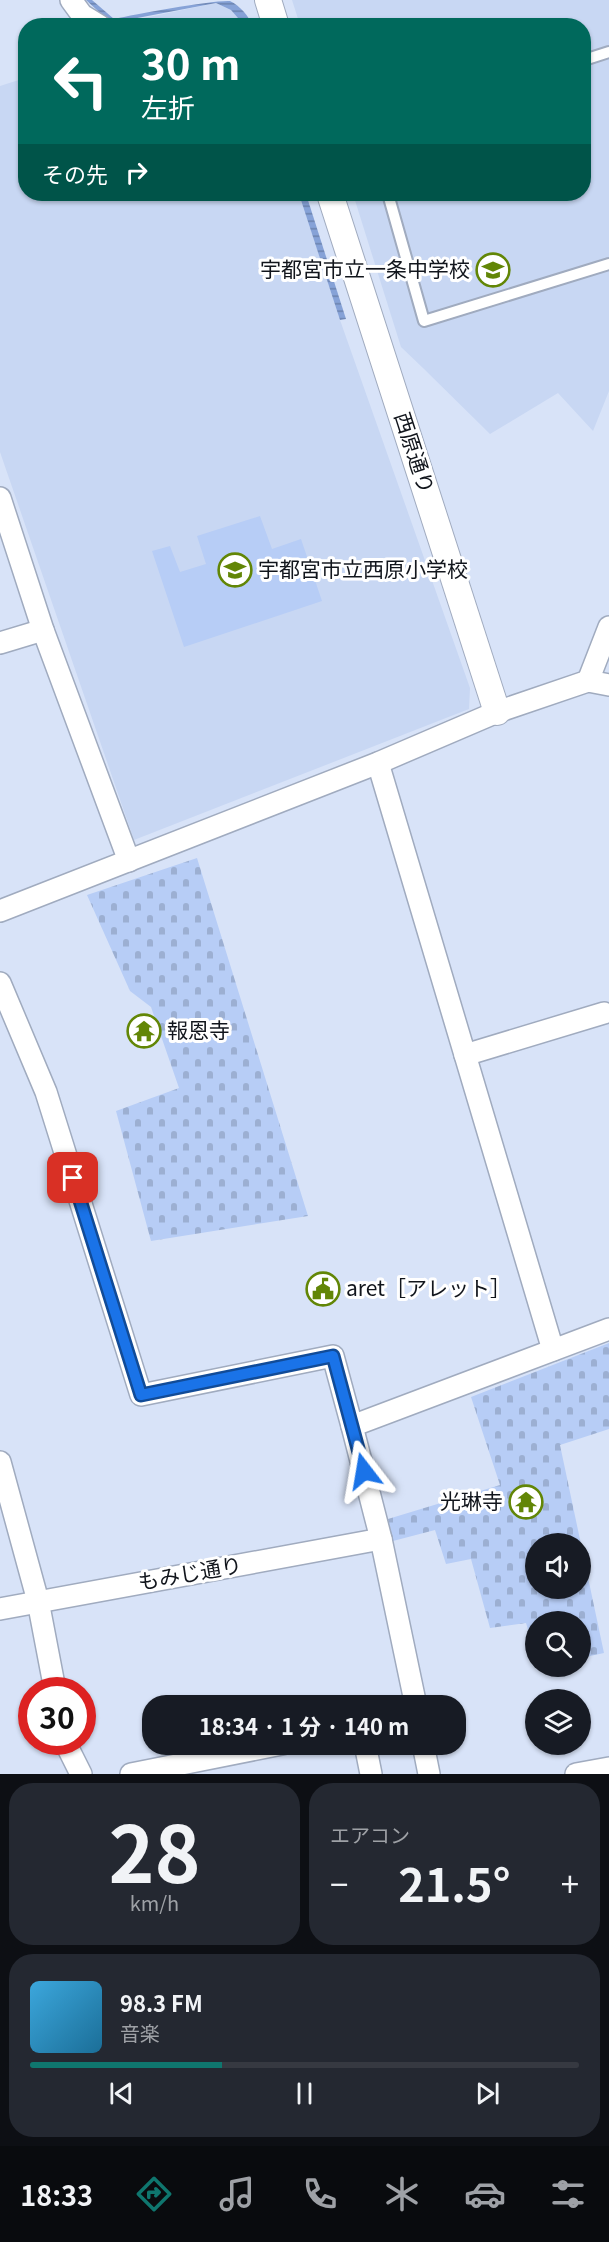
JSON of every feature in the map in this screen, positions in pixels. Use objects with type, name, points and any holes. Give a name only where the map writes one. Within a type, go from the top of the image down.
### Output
[{"type":"street","points":[[71,0],[87,18]]},
{"type":"street","points":[[268,0],[274,18]]},
{"type":"street","name":"西原通り","points":[[332,201],[497,712]]},
{"type":"street","points":[[0,498],[43,630],[129,861]]},
{"type":"street","points":[[588,681],[609,627]]},
{"type":"street","points":[[0,643],[43,630]]},
{"type":"street","points":[[0,911],[378,763],[497,712],[588,681],[609,685]]},
{"type":"street","points":[[378,763],[553,1350]]},
{"type":"street","points":[[0,983],[45,1092],[141,1395],[333,1356],[381,1539],[414,1695]]},
{"type":"street","points":[[465,1055],[604,1013]]},
{"type":"street","points":[[352,1426],[609,1329]]},
{"type":"street","points":[[0,1462],[38,1601],[53,1677]]},
{"type":"street","name":"もみじ通り","points":[[0,1609],[381,1539]]},
{"type":"street","points":[[72,1755],[81,1774]]},
{"type":"street","points":[[131,1774],[227,1755]]},
{"type":"street","points":[[367,1755],[371,1774]]},
{"type":"street","points":[[425,1755],[429,1774]]},
{"type":"street","points":[[576,1774],[609,1768]]},
{"type":"lane","points":[[591,58],[609,52]]},
{"type":"lane","points":[[390,201],[424,321],[609,264]]},
{"type":"shaded area","points":[[86,0],[92,0],[113,18],[106,18]]},
{"type":"shaded area","name":"宇都宮市立一条中学校","points":[[292,0],[609,0],[609,391],[593,431],[558,393],[490,434],[401,347],[355,201],[591,201],[591,18],[298,18]]},
{"type":"shaded area","points":[[230,1],[249,18],[238,18],[231,10],[216,3],[137,18],[119,18],[191,5]]},
{"type":"shaded area","points":[[216,3],[231,10],[238,18],[144,18]]},
{"type":"shaded area","name":"宇都宮市立西原小学校","points":[[18,80],[18,201],[301,201],[340,320],[470,688],[469,709],[134,840],[0,452],[0,86]]},
{"type":"shaded area","points":[[301,201],[308,201],[346,319],[340,320]]},
{"type":"green space","points":[[260,516],[272,549],[301,539],[322,601],[184,647],[152,551],[170,546],[180,572],[206,564],[197,536]]},
{"type":"green space","points":[[197,858],[308,1216],[151,1241],[116,1111],[179,1088],[151,1007],[130,991],[87,895]]},
{"type":"green space","name":"光琳寺","points":[[609,1343],[609,1429],[560,1445],[579,1533],[525,1533],[525,1599],[591,1599],[591,1592],[604,1653],[591,1656],[591,1611],[525,1611],[525,1623],[490,1628],[471,1559],[446,1564],[435,1530],[393,1541],[388,1519],[500,1485],[471,1397]]},
{"type":"place","name":"宇都宮市立一条中学校","points":[[493,270]]},
{"type":"place","name":"宇都宮市立西原小学校","points":[[235,570]]},
{"type":"place","name":"報恩寺","points":[[144,1031]]},
{"type":"place","name":"aret［アレット］","points":[[323,1289]]},
{"type":"place","name":"光琳寺","points":[[526,1502]]},
{"type":"route","points":[[73,1178],[141,1395],[333,1356],[364,1471]]}]
